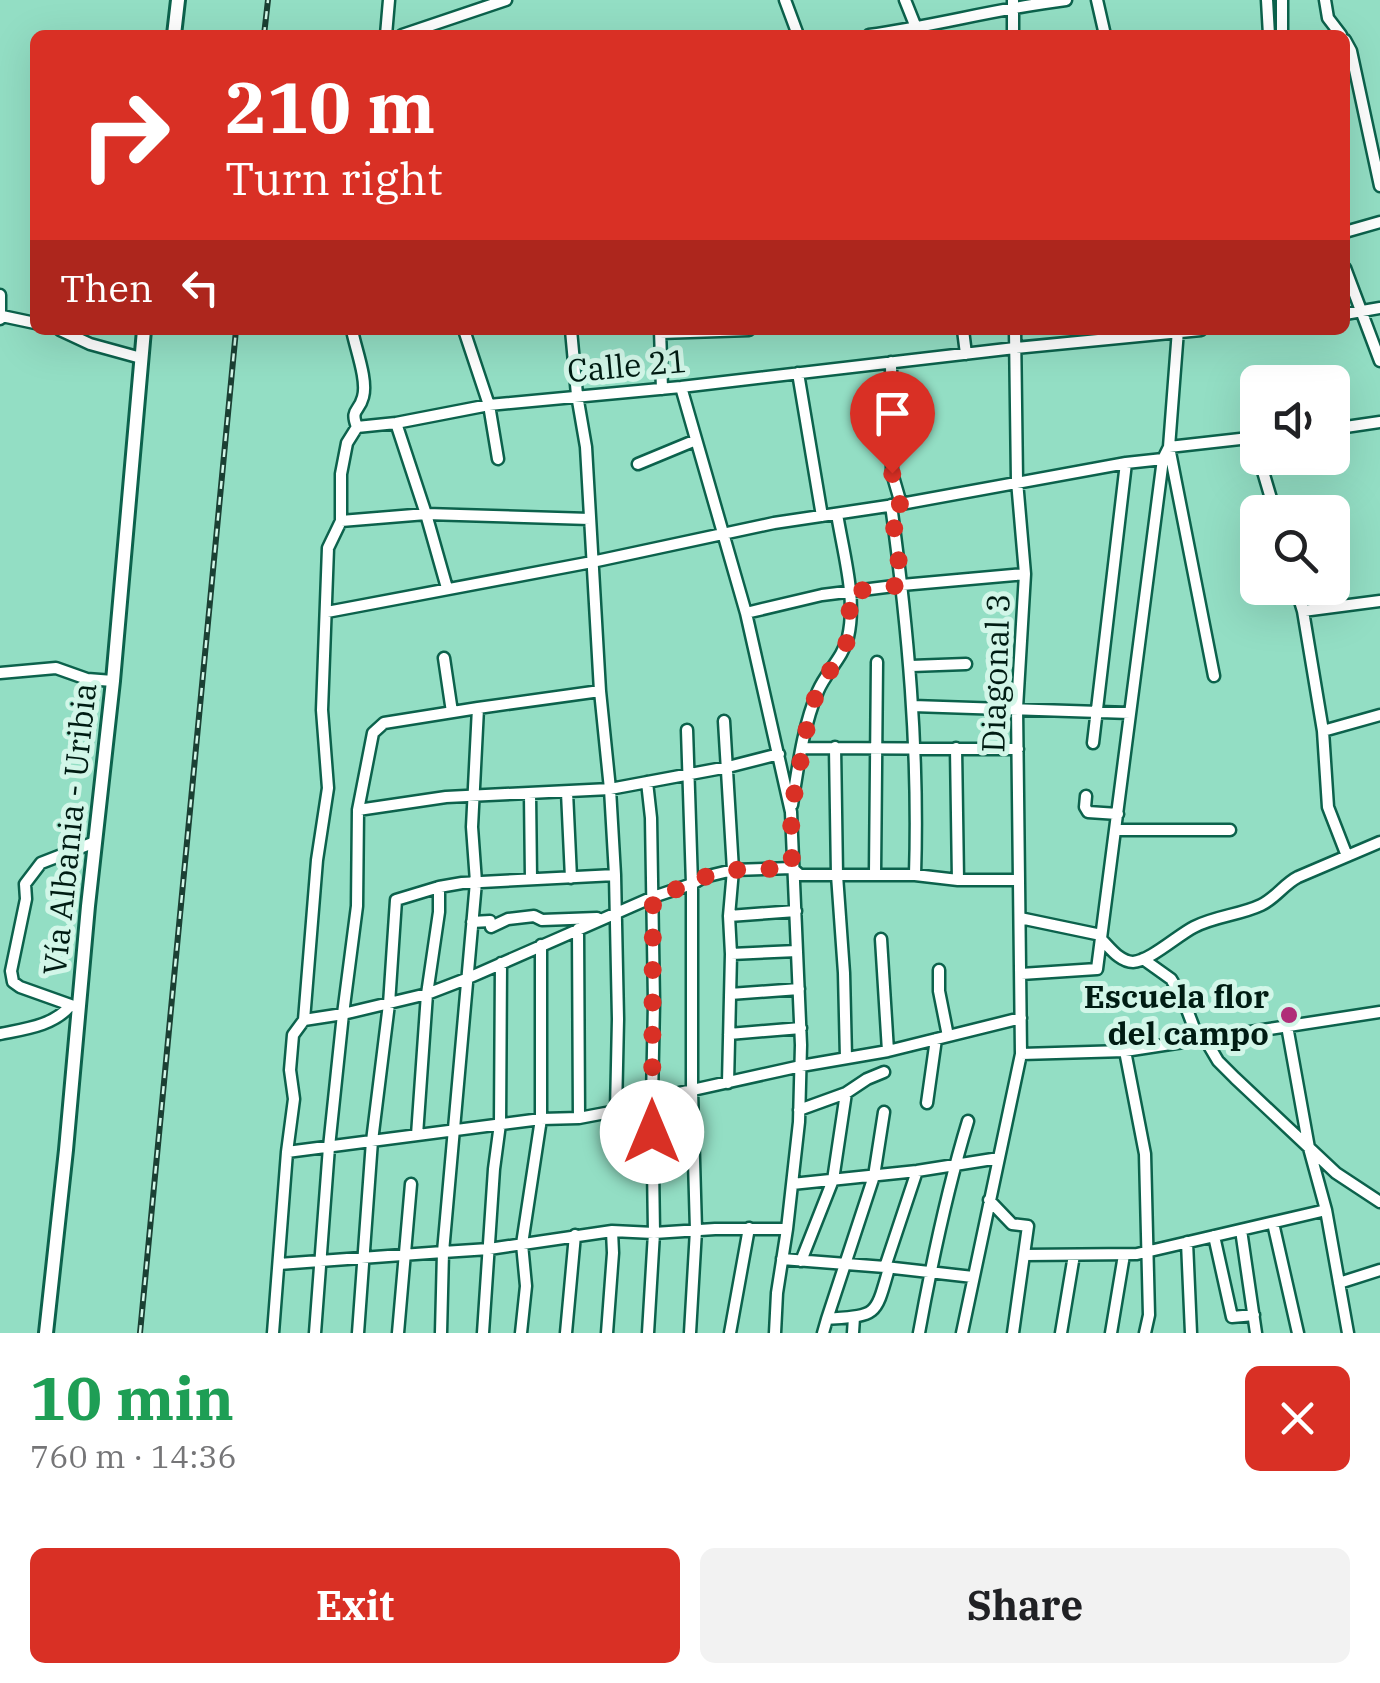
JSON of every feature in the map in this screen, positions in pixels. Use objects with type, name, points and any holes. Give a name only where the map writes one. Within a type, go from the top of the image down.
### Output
[{"type":"main road","points":[[175,30],[178,0]]},
{"type":"main road","name":"Vía Albania - Uribia","points":[[46,1333],[74,1007],[113,680],[143,335]]},
{"type":"street","points":[[386,30],[389,0]]},
{"type":"street","points":[[417,30],[506,0]]},
{"type":"street","points":[[786,0],[796,30]]},
{"type":"street","points":[[905,0],[917,30]]},
{"type":"street","points":[[924,30],[1012,3],[1066,0]]},
{"type":"street","points":[[1098,0],[1103,30]]},
{"type":"street","points":[[1267,0],[1269,30]]},
{"type":"street","points":[[1282,0],[1282,30]]},
{"type":"street","points":[[1325,0],[1325,11],[1337,30]]},
{"type":"street","points":[[1012,3],[1013,30]]},
{"type":"street","points":[[1350,48],[1380,186]]},
{"type":"street","points":[[1350,231],[1380,222]]},
{"type":"street","points":[[1350,281],[1380,361]]},
{"type":"street","points":[[0,296],[1,318],[30,322]]},
{"type":"street","points":[[1350,313],[1380,308]]},
{"type":"street","points":[[71,335],[141,358]]},
{"type":"street","points":[[273,1333],[294,1099],[290,1070],[293,1035],[304,1020],[316,860],[328,788],[322,710],[328,548],[341,522],[341,474],[347,444],[357,427],[353,417],[365,388],[353,335]]},
{"type":"street","points":[[466,335],[489,405],[498,459]]},
{"type":"street","points":[[572,335],[586,447],[615,875],[616,1111]]},
{"type":"street","points":[[660,335],[662,389]]},
{"type":"street","points":[[964,335],[966,354]]},
{"type":"street","name":"Diagonal 3","points":[[962,1333],[1021,1054],[1017,708],[1025,574],[1017,481],[1015,335]]},
{"type":"street","name":"Calle 21","points":[[357,427],[489,405],[1147,335]]},
{"type":"street","points":[[1021,974],[1097,969],[1166,453],[1177,335]]},
{"type":"street","points":[[891,362],[892,473],[913,706],[915,875]]},
{"type":"street","points":[[798,373],[822,516]]},
{"type":"street","points":[[680,387],[746,613],[791,812],[801,1028],[799,1110],[775,1333]]},
{"type":"street","points":[[1350,426],[1380,422]]},
{"type":"street","points":[[396,423],[447,588]]},
{"type":"street","points":[[638,464],[696,440]]},
{"type":"street","points":[[327,612],[724,534],[1240,441]]},
{"type":"street","points":[[1166,453],[1214,676]]},
{"type":"street","points":[[1093,743],[1126,463]]},
{"type":"street","points":[[341,522],[426,514],[590,519]]},
{"type":"street","points":[[791,812],[810,711],[821,683],[843,653],[850,623],[837,514]]},
{"type":"street","points":[[746,613],[822,595],[1025,574]]},
{"type":"street","points":[[1303,612],[1380,601]]},
{"type":"street","points":[[1301,605],[1323,731],[1328,807],[1347,856]]},
{"type":"street","points":[[444,658],[452,712]]},
{"type":"street","points":[[875,874],[877,662]]},
{"type":"street","points":[[911,666],[966,664]]},
{"type":"street","points":[[0,673],[56,668],[87,680],[113,680]]},
{"type":"street","points":[[314,1333],[329,1147],[358,906],[358,810],[373,733],[384,723],[600,691]]},
{"type":"street","points":[[913,706],[1130,714]]},
{"type":"street","points":[[441,1333],[442,1252],[476,882],[472,827],[478,708]]},
{"type":"street","points":[[1323,731],[1380,715]]},
{"type":"street","points":[[724,720],[733,870],[728,1083]]},
{"type":"street","points":[[687,730],[696,1230],[690,1333]]},
{"type":"street","points":[[835,747],[846,1058]]},
{"type":"street","points":[[803,748],[1018,749]]},
{"type":"street","points":[[956,748],[958,880]]},
{"type":"street","points":[[358,810],[446,797],[610,789],[779,754]]},
{"type":"street","points":[[648,782],[654,1003],[654,1233],[648,1333]]},
{"type":"street","points":[[567,792],[570,878]]},
{"type":"street","points":[[530,794],[530,880]]},
{"type":"street","points":[[1086,796],[1088,812],[1118,814]]},
{"type":"street","points":[[1116,830],[1230,830]]},
{"type":"street","points":[[74,1007],[16,984],[11,971],[26,900],[25,884],[40,863],[95,842]]},
{"type":"street","points":[[1020,918],[1101,937],[1128,961],[1143,958],[1197,926],[1262,905],[1287,883],[1380,842]]},
{"type":"street","points":[[304,1020],[427,994],[653,897],[733,870],[792,868],[800,875],[1020,880]]},
{"type":"street","points":[[358,1333],[396,900],[439,887],[476,882],[615,875]]},
{"type":"street","points":[[417,1135],[439,887]]},
{"type":"street","points":[[730,916],[796,910]]},
{"type":"street","points":[[472,922],[490,921],[492,927],[534,916],[542,920],[603,918]]},
{"type":"street","points":[[578,929],[579,1118]]},
{"type":"street","points":[[881,939],[888,1050]]},
{"type":"street","points":[[522,1333],[526,1286],[522,1244],[541,1120],[541,945]]},
{"type":"street","points":[[731,954],[798,951]]},
{"type":"street","points":[[1143,958],[1171,979],[1194,1028],[1226,1070],[1336,1173],[1380,1202]]},
{"type":"street","points":[[483,1333],[500,1124],[501,963]]},
{"type":"street","points":[[927,1103],[942,1037],[939,970]]},
{"type":"street","points":[[730,994],[799,989]]},
{"type":"street","points":[[0,1034],[52,1021],[74,1007]]},
{"type":"street","points":[[1021,1054],[1125,1051],[1380,1012]]},
{"type":"street","points":[[287,1152],[500,1124],[579,1118],[1021,1018]]},
{"type":"street","points":[[1287,1026],[1348,1333]]},
{"type":"street","points":[[729,1034],[801,1028]]},
{"type":"street","points":[[1125,1051],[1145,1154],[1149,1315],[1145,1333]]},
{"type":"street","points":[[799,1110],[846,1093],[884,1072]]},
{"type":"street","points":[[801,1261],[834,1180],[846,1093]]},
{"type":"street","points":[[823,1333],[874,1176],[884,1112]]},
{"type":"street","points":[[919,1333],[954,1165],[968,1121]]},
{"type":"street","points":[[792,1184],[917,1172],[998,1158]]},
{"type":"street","points":[[827,1319],[868,1316],[880,1302],[886,1267],[917,1172]]},
{"type":"street","points":[[398,1333],[411,1184]]},
{"type":"street","points":[[989,1200],[1012,1224],[1028,1226],[1013,1333]]},
{"type":"street","points":[[1024,1255],[1148,1252],[1326,1210]]},
{"type":"street","points":[[1273,1222],[1298,1333]]},
{"type":"street","points":[[730,1333],[749,1228]]},
{"type":"street","points":[[279,1264],[488,1248],[612,1231],[787,1229]]},
{"type":"street","points":[[1241,1230],[1256,1333]]},
{"type":"street","points":[[607,1333],[612,1231]]},
{"type":"street","points":[[566,1333],[575,1236]]},
{"type":"street","points":[[1214,1236],[1232,1317],[1254,1315]]},
{"type":"street","points":[[1187,1242],[1192,1333]]},
{"type":"street","points":[[1061,1333],[1074,1255]]},
{"type":"street","points":[[1111,1333],[1124,1255]]},
{"type":"street","points":[[782,1260],[973,1277]]},
{"type":"street","points":[[1339,1283],[1380,1270]]},
{"type":"street","points":[[854,1317],[854,1333]]},
{"type":"railway","points":[[265,30],[268,0]]},
{"type":"railway","points":[[140,1333],[236,335]]},
{"type":"place","name":"Escuela flor del campo","points":[[1289,1015]]},
{"type":"route","points":[[652,1132],[653,897],[733,870],[792,868],[791,812],[796,776],[810,711],[821,683],[847,641],[849,592],[902,585],[891,505],[901,504],[892,473]]}]
